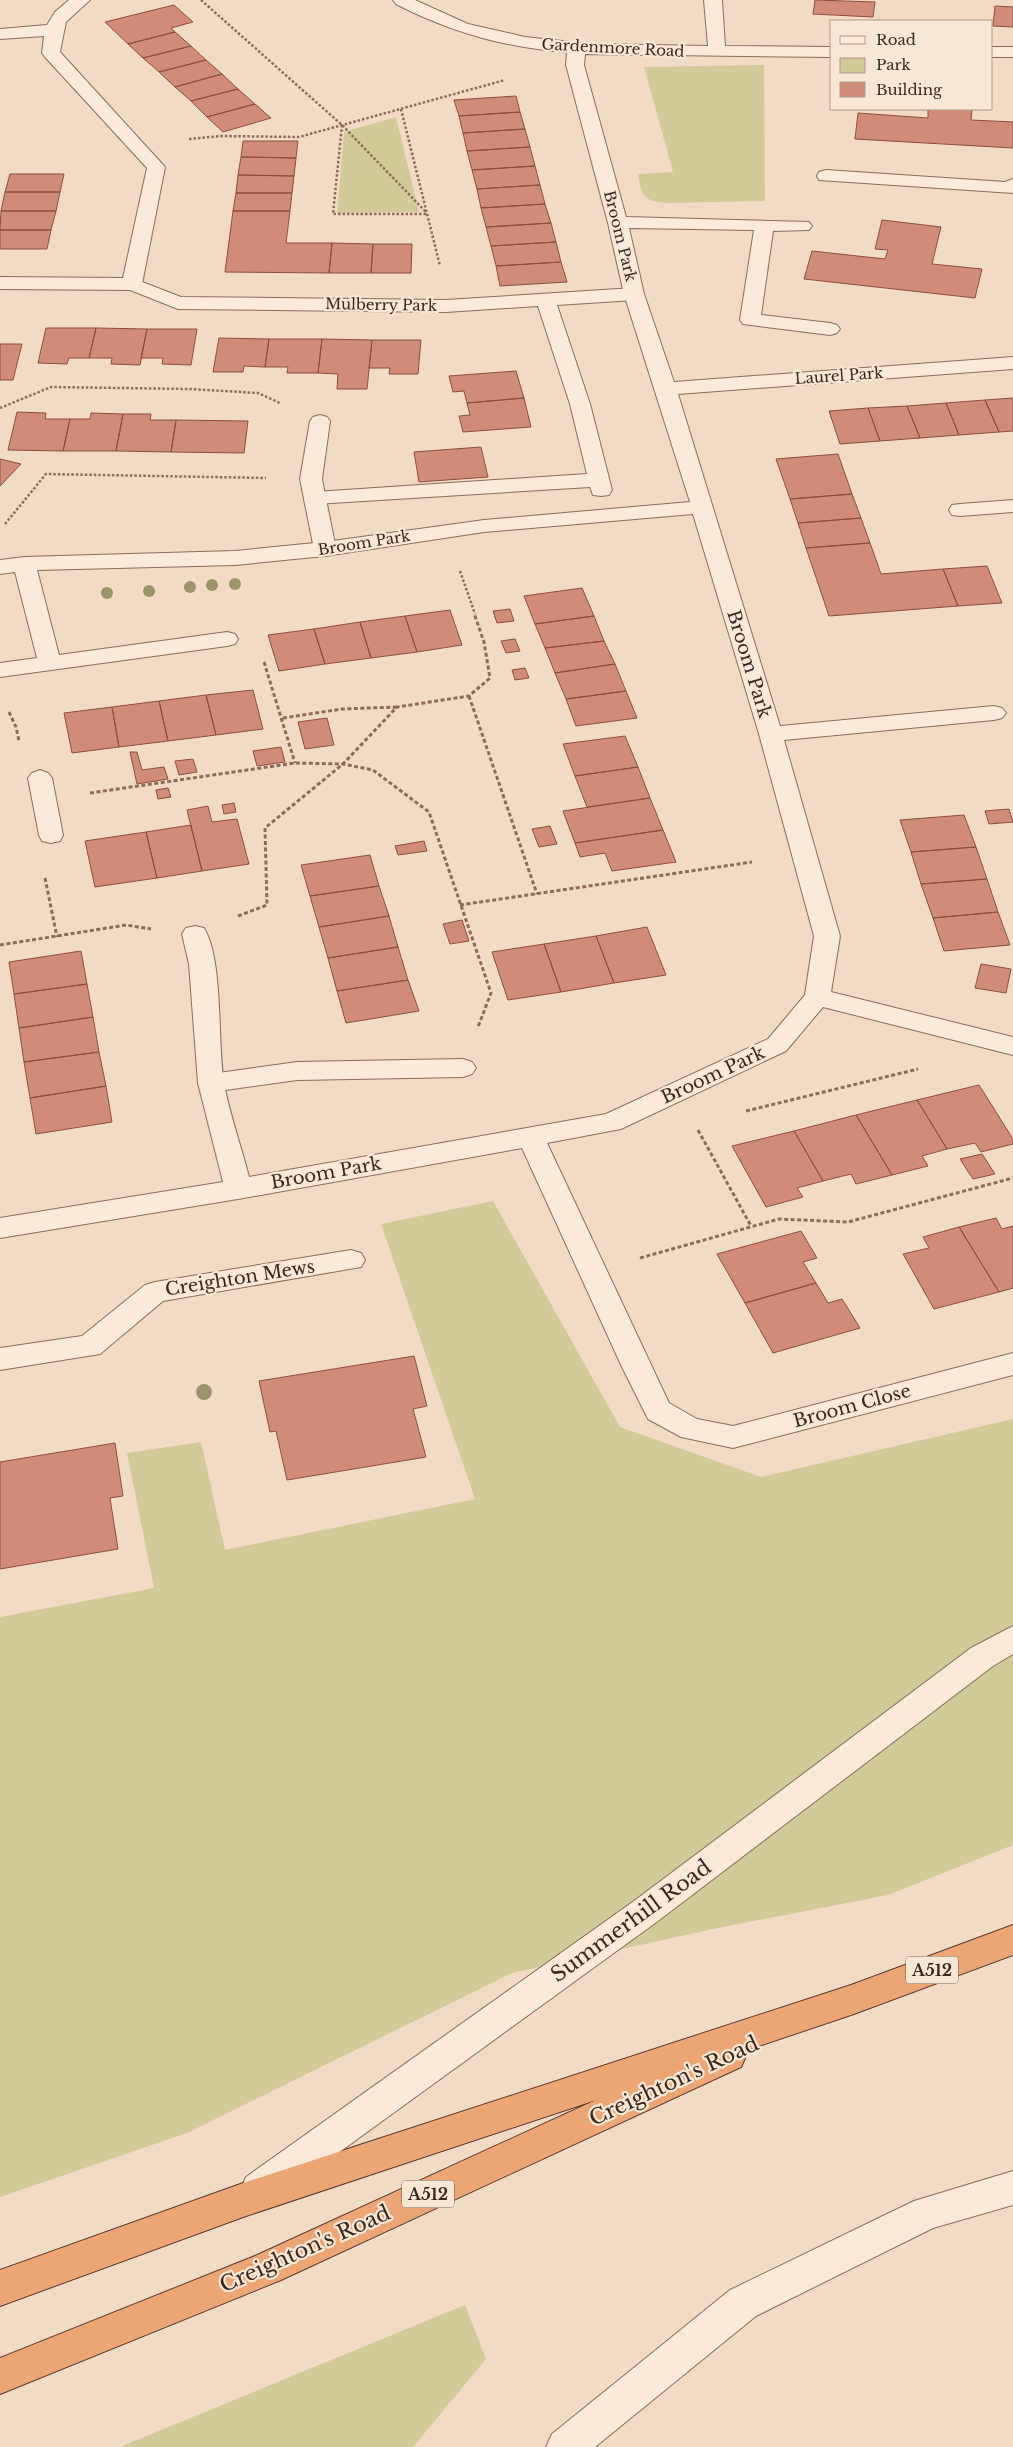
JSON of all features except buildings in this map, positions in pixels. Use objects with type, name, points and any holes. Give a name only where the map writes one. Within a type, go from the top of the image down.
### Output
[{"type":"highway","name":"Creighton's Road","points":[[0,2288],[246,2199],[851,2000],[1013,1940]]},
{"type":"highway","name":"Creighton's Road","points":[[0,2376],[268,2268],[851,2000]]},
{"type":"street","points":[[81,0],[64,10],[52,30],[51,53],[156,167],[132,284]]},
{"type":"street","name":"Gardenmore Road","points":[[402,0],[426,15],[472,30],[575,55],[830,52]]},
{"type":"street","points":[[712,0],[717,52]]},
{"type":"street","points":[[0,34],[52,30]]},
{"type":"street","points":[[993,52],[1013,52]]},
{"type":"street","name":"Broom Park","points":[[0,1228],[238,1189],[612,1122],[777,1046],[817,997],[827,936],[771,734],[666,388],[634,294],[575,55]]},
{"type":"street","points":[[838,173],[1010,188],[1013,185]]},
{"type":"street","points":[[618,223],[658,222],[802,226]]},
{"type":"street","points":[[764,226],[750,320],[830,328]]},
{"type":"street","name":"Mulberry Park","points":[[0,282],[132,284],[178,303],[446,306],[634,294]]},
{"type":"street","points":[[313,488],[600,485],[580,404],[546,300]]},
{"type":"street","name":"Laurel Park","points":[[666,388],[1013,362]]},
{"type":"street","points":[[320,421],[313,488],[325,550]]},
{"type":"street","points":[[960,510],[1013,506]]},
{"type":"street","name":"Broom Park","points":[[0,567],[24,564],[235,558],[325,550],[447,530],[702,507]]},
{"type":"street","points":[[24,564],[50,663]]},
{"type":"street","points":[[0,670],[227,640]]},
{"type":"street","name":"Broom Park","points":[[771,734],[994,713]]},
{"type":"street","points":[[42,789],[51,835]]},
{"type":"street","points":[[195,934],[202,964],[211,1083],[238,1189]]},
{"type":"street","points":[[817,997],[1013,1046]]},
{"type":"street","points":[[211,1083],[297,1071],[462,1068]]},
{"type":"street","points":[[531,1137],[593,1272]]},
{"type":"street","name":"Creighton Mews","points":[[0,1358],[90,1346],[155,1292],[351,1260]]},
{"type":"street","name":"Broom Close","points":[[593,1272],[658,1411],[691,1429],[733,1437],[1013,1364]]},
{"type":"street","name":"Summerhill Road","points":[[246,2199],[646,1912],[982,1658],[1013,1639]]},
{"type":"street","points":[[565,2447],[744,2303],[927,2213],[1013,2188]]},
{"type":"path","points":[[201,0],[342,125],[428,214]]},
{"type":"path","points":[[135,143],[221,136],[299,137],[401,109],[575,55]]},
{"type":"path","points":[[401,109],[428,214],[445,290],[446,306]]},
{"type":"path","points":[[342,125],[334,214],[428,214]]},
{"type":"path","points":[[0,407],[51,387],[190,388],[258,393],[320,421]]},
{"type":"path","points":[[0,530],[46,474],[313,488]]},
{"type":"path","points":[[283,718],[342,709],[397,707],[469,696],[490,678],[484,642],[447,530]]},
{"type":"path","points":[[469,696],[537,894]]},
{"type":"path","points":[[6,705],[16,727],[23,767],[42,789],[295,763],[343,764],[373,770],[429,812],[490,993],[462,1068]]},
{"type":"path","points":[[0,945],[126,926],[195,934],[267,904],[265,828],[343,764],[397,707]]},
{"type":"path","points":[[51,835],[39,847],[57,937]]},
{"type":"path","points":[[460,905],[752,862]]},
{"type":"path","points":[[742,1112],[940,1064],[971,1036]]},
{"type":"path","points":[[673,1093],[695,1124],[751,1226]]},
{"type":"path","points":[[593,1272],[779,1219],[848,1222],[1013,1178]]},
{"type":"green space","points":[[764,65],[765,201],[669,203],[654,201],[646,197],[641,188],[638,174],[673,172],[644,67]]},
{"type":"green space","points":[[396,117],[419,212],[337,213],[344,132]]},
{"type":"green space","points":[[493,1201],[620,1427],[761,1477],[1013,1419],[1013,1845],[888,1895],[713,1929],[512,1973],[187,2133],[0,2197],[0,1617],[154,1588],[127,1453],[201,1442],[225,1550],[475,1499],[381,1224]]},
{"type":"green space","points":[[465,2305],[486,2359],[413,2447],[120,2447]]}]
